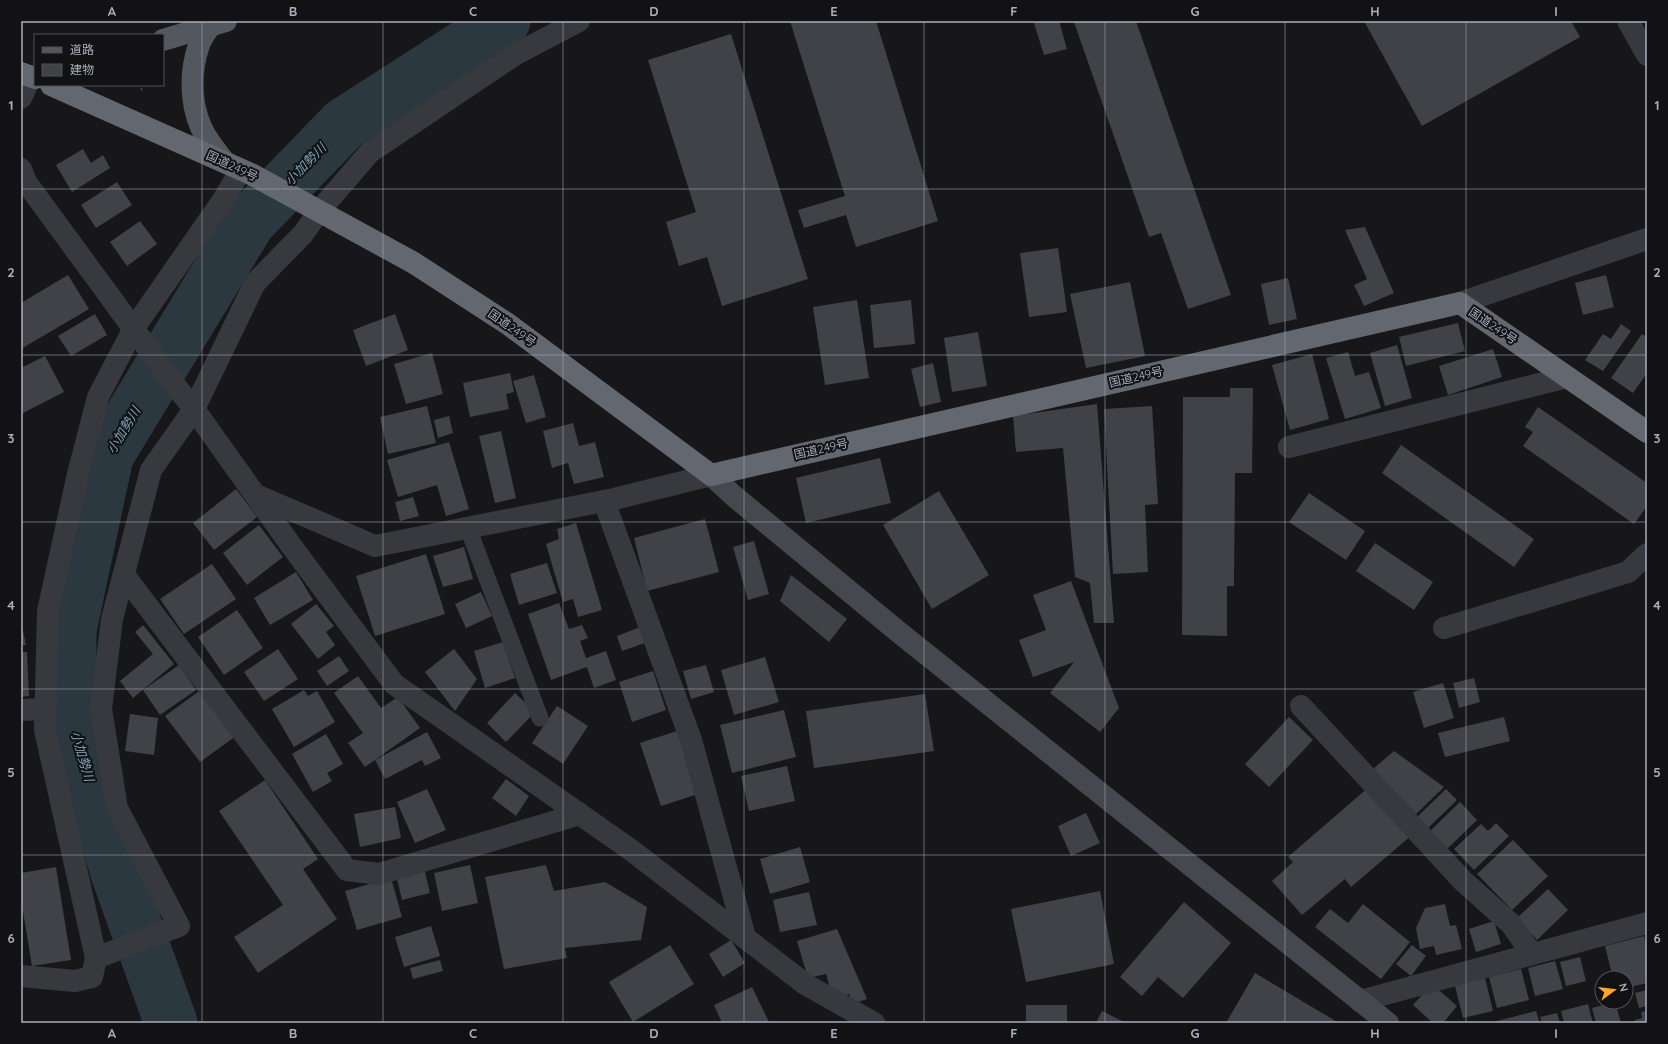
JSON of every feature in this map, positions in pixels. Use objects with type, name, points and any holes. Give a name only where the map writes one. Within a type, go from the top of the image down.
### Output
[{"type":"highway","name":"国道249号","points":[[55,86],[239,168],[316,208],[414,263],[508,324],[711,475],[1460,304],[1647,432]]},
{"type":"main road","points":[[164,40],[218,23]]},
{"type":"main road","points":[[218,23],[199,44],[192,87],[196,112],[202,129],[239,168]]},
{"type":"street","points":[[21,976],[75,981],[92,977],[105,954],[179,926],[117,808],[101,708],[112,619],[152,470],[194,409],[255,283],[303,234],[316,208],[370,152],[516,54],[580,21]]},
{"type":"street","points":[[1628,21],[1647,55]]},
{"type":"street","points":[[21,98],[34,78]]},
{"type":"street","points":[[105,954],[44,730],[48,611],[78,474],[98,397],[139,336],[223,200],[239,168]]},
{"type":"street","points":[[21,169],[26,182],[174,384],[194,409],[394,684],[631,850],[805,984],[874,1023]]},
{"type":"street","points":[[1460,304],[1647,239]]},
{"type":"street","points":[[1289,447],[1567,377]]},
{"type":"street","points":[[256,495],[375,546],[604,501],[711,475],[735,497],[901,634],[1388,1023]]},
{"type":"street","points":[[604,501],[691,740],[745,937]]},
{"type":"street","points":[[1444,628],[1628,572],[1647,554]]},
{"type":"street","points":[[124,575],[347,870],[379,874],[580,814]]},
{"type":"street","points":[[1301,706],[1458,875],[1511,924],[1532,954]]},
{"type":"street","points":[[21,710],[45,710]]},
{"type":"street","points":[[1360,1000],[1647,923]]},
{"type":"lane","points":[[468,528],[540,718]]},
{"type":"path","points":[[141,90],[143,86]]},
{"type":"shaded area","points":[[155,950],[160,964],[148,973],[168,1023],[153,1023],[130,958]]},
{"type":"building","points":[[790,21],[876,21],[938,221],[856,247],[846,215],[804,228],[798,210],[845,196]]},
{"type":"building","points":[[1041,21],[1059,21],[1067,49],[1044,55],[1034,23]]},
{"type":"building","points":[[1136,21],[1231,295],[1188,309],[1161,233],[1149,237],[1074,22]]},
{"type":"building","points":[[1364,21],[1571,21],[1580,37],[1422,126]]},
{"type":"building","points":[[731,34],[808,279],[722,306],[707,257],[679,266],[666,222],[696,212],[648,60]]},
{"type":"building","points":[[83,149],[91,163],[103,155],[110,168],[72,192],[56,165]]},
{"type":"building","points":[[117,182],[132,205],[96,228],[81,205]]},
{"type":"building","points":[[140,221],[157,244],[127,266],[110,242]]},
{"type":"building","points":[[1365,227],[1394,293],[1364,306],[1354,285],[1367,279],[1345,230]]},
{"type":"building","points":[[1058,248],[1067,312],[1029,317],[1020,253]]},
{"type":"building","points":[[68,275],[89,309],[21,349],[21,303]]},
{"type":"building","points":[[1606,275],[1614,307],[1583,315],[1575,283]]},
{"type":"building","points":[[1288,278],[1297,319],[1269,325],[1261,284]]},
{"type":"building","points":[[1130,282],[1145,356],[1086,368],[1070,294]]},
{"type":"building","points":[[857,300],[869,378],[825,385],[813,307]]},
{"type":"building","points":[[911,300],[915,344],[874,348],[870,305]]},
{"type":"building","points":[[95,314],[107,335],[71,356],[58,336]]},
{"type":"building","points":[[395,314],[408,350],[366,366],[353,330]]},
{"type":"building","points":[[1458,323],[1465,351],[1406,366],[1399,337]]},
{"type":"building","points":[[1621,324],[1631,331],[1603,371],[1585,360],[1603,334],[1611,339]]},
{"type":"building","points":[[978,332],[987,386],[952,392],[944,338]]},
{"type":"building","points":[[1642,334],[1647,337],[1647,373],[1633,393],[1611,378]]},
{"type":"building","points":[[1397,345],[1412,398],[1385,406],[1370,353]]},
{"type":"building","points":[[1493,349],[1502,377],[1448,395],[1439,366]]},
{"type":"building","points":[[1348,352],[1355,376],[1369,372],[1381,408],[1345,419],[1326,358]]},
{"type":"building","points":[[432,353],[443,394],[406,404],[394,364]]},
{"type":"building","points":[[1312,354],[1329,419],[1290,430],[1272,365]]},
{"type":"building","points":[[45,356],[64,392],[21,414],[21,368]]},
{"type":"building","points":[[933,363],[941,402],[920,407],[911,369]]},
{"type":"building","points":[[510,373],[514,392],[506,394],[509,409],[470,417],[463,383]]},
{"type":"building","points":[[534,375],[546,417],[526,423],[513,381]]},
{"type":"building","points":[[1230,388],[1253,388],[1252,473],[1235,473],[1234,586],[1227,586],[1227,636],[1182,635],[1183,397],[1230,397]]},
{"type":"building","points":[[1097,404],[1114,623],[1094,623],[1090,583],[1075,577],[1063,448],[1016,452],[1013,416]]},
{"type":"building","points":[[427,406],[436,443],[388,454],[380,417]]},
{"type":"building","points":[[1152,406],[1158,504],[1145,505],[1148,572],[1113,574],[1104,409]]},
{"type":"building","points":[[1538,407],[1647,483],[1647,506],[1634,524],[1523,446],[1533,432],[1525,427]]},
{"type":"building","points":[[449,416],[453,433],[438,438],[434,420]]},
{"type":"building","points":[[573,423],[579,446],[595,442],[604,477],[574,484],[568,463],[552,468],[543,431]]},
{"type":"building","points":[[501,431],[516,498],[495,503],[479,436]]},
{"type":"building","points":[[449,442],[469,509],[446,516],[437,485],[398,497],[387,460]]},
{"type":"building","points":[[1401,445],[1534,539],[1514,567],[1382,473]]},
{"type":"building","points":[[880,458],[891,503],[806,523],[796,478]]},
{"type":"building","points":[[236,489],[257,517],[214,550],[193,523]]},
{"type":"building","points":[[939,491],[989,575],[932,609],[883,525]]},
{"type":"building","points":[[1309,493],[1365,531],[1346,560],[1289,522]]},
{"type":"building","points":[[413,497],[419,516],[400,521],[395,502]]},
{"type":"building","points":[[705,519],[719,572],[647,591],[634,538]]},
{"type":"building","points":[[576,523],[602,610],[578,617],[573,599],[563,602],[546,544],[559,539],[557,529]]},
{"type":"building","points":[[259,525],[283,557],[247,585],[223,553]]},
{"type":"building","points":[[754,541],[769,594],[748,600],[733,547]]},
{"type":"building","points":[[1375,543],[1433,582],[1414,610],[1356,571]]},
{"type":"building","points":[[464,547],[473,579],[443,587],[433,556]]},
{"type":"building","points":[[426,554],[445,614],[375,636],[356,576]]},
{"type":"building","points":[[547,563],[557,593],[519,605],[510,574]]},
{"type":"building","points":[[212,564],[236,599],[184,634],[160,599]]},
{"type":"building","points":[[296,572],[313,600],[270,625],[254,598]]},
{"type":"building","points":[[791,575],[847,619],[829,642],[780,601]]},
{"type":"building","points":[[1071,581],[1119,708],[1100,732],[1050,693],[1074,662],[1033,677],[1019,640],[1046,630],[1033,595]]},
{"type":"building","points":[[481,592],[492,616],[466,628],[455,604]]},
{"type":"building","points":[[559,603],[569,629],[582,625],[588,638],[580,641],[586,658],[606,651],[616,680],[594,688],[587,667],[551,680],[528,614]]},
{"type":"building","points":[[316,604],[334,626],[326,632],[335,645],[318,659],[291,624]]},
{"type":"building","points":[[237,610],[263,648],[224,675],[198,637]]},
{"type":"building","points":[[21,621],[26,645],[21,645]]},
{"type":"building","points":[[143,625],[174,664],[133,698],[120,681],[153,654],[135,632]]},
{"type":"building","points":[[640,627],[645,643],[622,651],[617,636]]},
{"type":"building","points":[[503,642],[515,678],[485,688],[474,651]]},
{"type":"building","points":[[278,649],[298,679],[264,701],[244,672]]},
{"type":"building","points":[[454,649],[477,679],[455,711],[425,672]]},
{"type":"building","points":[[21,652],[27,652],[29,696],[21,697]]},
{"type":"building","points":[[339,656],[349,671],[327,686],[317,671]]},
{"type":"building","points":[[765,657],[779,702],[734,715],[721,670]]},
{"type":"building","points":[[179,665],[196,690],[160,715],[143,690]]},
{"type":"building","points":[[706,665],[714,692],[691,699],[683,671]]},
{"type":"building","points":[[653,671],[666,710],[632,722],[619,682]]},
{"type":"building","points":[[358,676],[381,708],[398,697],[420,728],[365,767],[348,743],[363,733],[334,693]]},
{"type":"building","points":[[1474,678],[1480,702],[1459,708],[1453,683]]},
{"type":"building","points":[[1443,683],[1454,718],[1424,728],[1413,692]]},
{"type":"building","points":[[202,689],[236,736],[200,762],[165,716]]},
{"type":"building","points":[[304,690],[308,696],[317,691],[335,722],[294,747],[272,709]]},
{"type":"building","points":[[515,693],[535,712],[506,742],[487,723]]},
{"type":"building","points":[[925,694],[934,751],[814,768],[806,711]]},
{"type":"building","points":[[557,706],[588,726],[563,764],[532,743]]},
{"type":"building","points":[[784,710],[796,757],[732,773],[720,725]]},
{"type":"building","points":[[130,714],[158,718],[154,755],[125,751]]},
{"type":"building","points":[[1289,717],[1313,740],[1269,787],[1245,764]]},
{"type":"building","points":[[1504,717],[1510,741],[1445,757],[1438,733]]},
{"type":"building","points":[[680,730],[701,793],[661,806],[640,743]]},
{"type":"building","points":[[427,732],[441,758],[425,766],[422,760],[385,779],[375,760]]},
{"type":"building","points":[[326,734],[343,764],[327,773],[332,781],[313,792],[292,754]]},
{"type":"building","points":[[1394,751],[1444,787],[1416,814],[1373,769]]},
{"type":"building","points":[[787,766],[795,801],[749,811],[741,776]]},
{"type":"building","points":[[506,779],[529,796],[516,816],[492,798]]},
{"type":"building","points":[[265,780],[318,859],[303,869],[337,919],[258,973],[234,937],[283,905],[219,811]]},
{"type":"building","points":[[1370,786],[1412,835],[1351,887],[1345,879],[1302,915],[1272,881],[1293,862],[1288,857]]},
{"type":"building","points":[[427,789],[446,830],[415,843],[397,802]]},
{"type":"building","points":[[1446,789],[1457,800],[1428,828],[1417,817]]},
{"type":"building","points":[[1460,802],[1477,820],[1447,849],[1430,831]]},
{"type":"building","points":[[395,807],[401,838],[360,847],[354,814]]},
{"type":"building","points":[[1086,813],[1100,843],[1071,856],[1058,826]]},
{"type":"building","points":[[1496,823],[1509,836],[1474,870],[1454,849],[1481,824],[1488,831]]},
{"type":"building","points":[[1513,840],[1548,876],[1512,910],[1477,874]]},
{"type":"building","points":[[800,847],[810,882],[770,894],[760,859]]},
{"type":"building","points":[[470,865],[478,903],[442,911],[434,873]]},
{"type":"building","points":[[546,865],[554,891],[605,882],[647,907],[641,940],[565,948],[567,958],[504,969],[485,877]]},
{"type":"building","points":[[56,867],[71,960],[32,966],[21,899],[21,873]]},
{"type":"building","points":[[424,868],[430,893],[402,900],[396,875]]},
{"type":"building","points":[[391,878],[402,917],[357,930],[345,891]]},
{"type":"building","points":[[1548,889],[1568,910],[1537,940],[1517,918]]},
{"type":"building","points":[[1100,891],[1114,964],[1026,982],[1011,909]]},
{"type":"building","points":[[809,892],[817,925],[780,932],[773,900]]},
{"type":"building","points":[[1184,902],[1231,943],[1183,998],[1158,977],[1142,996],[1120,977]]},
{"type":"building","points":[[1363,904],[1410,942],[1381,979],[1315,927],[1330,909],[1348,923]]},
{"type":"building","points":[[1445,904],[1450,926],[1456,925],[1462,949],[1436,955],[1434,946],[1420,949],[1416,928],[1425,908]]},
{"type":"building","points":[[1494,921],[1501,944],[1476,952],[1469,929]]},
{"type":"building","points":[[431,926],[440,956],[404,967],[395,937]]},
{"type":"building","points":[[837,929],[867,999],[852,1004],[849,994],[833,999],[826,974],[808,978],[797,941]]},
{"type":"building","points":[[1644,936],[1647,948],[1647,983],[1634,986],[1634,970],[1611,970],[1605,946]]},
{"type":"building","points":[[731,940],[745,963],[723,977],[709,954]]},
{"type":"building","points":[[670,945],[694,984],[633,1022],[609,982]]},
{"type":"building","points":[[1412,945],[1426,956],[1411,976],[1396,964]]},
{"type":"building","points":[[1580,957],[1586,981],[1566,986],[1560,962]]},
{"type":"building","points":[[440,960],[443,971],[413,979],[410,968]]},
{"type":"building","points":[[1555,961],[1563,989],[1535,996],[1528,968]]},
{"type":"building","points":[[1521,969],[1529,1000],[1497,1008],[1489,977]]},
{"type":"building","points":[[1255,973],[1339,1023],[1226,1023]]},
{"type":"building","points":[[1485,978],[1493,1011],[1463,1018],[1455,986]]},
{"type":"building","points":[[1432,984],[1457,1006],[1443,1023],[1433,1023],[1413,1005]]},
{"type":"building","points":[[752,987],[769,1022],[722,1023],[714,1005]]},
{"type":"building","points":[[1647,990],[1647,1006],[1639,1008],[1635,993]]},
{"type":"building","points":[[1588,1004],[1593,1023],[1564,1023],[1561,1011]]},
{"type":"building","points":[[1026,1005],[1067,1005],[1067,1023],[1026,1023]]},
{"type":"building","points":[[1594,1007],[1594,1010],[1617,1010],[1621,1023],[1596,1023],[1592,1008]]},
{"type":"building","points":[[1102,1011],[1126,1023],[1096,1023]]},
{"type":"building","points":[[1536,1011],[1540,1023],[1497,1023],[1497,1021]]},
{"type":"building","points":[[1647,1011],[1647,1023],[1635,1023],[1635,1020],[1642,1018],[1641,1012]]},
{"type":"building","points":[[1557,1013],[1560,1023],[1542,1023],[1540,1017]]},
{"type":"waterway","name":"小加勢川","points":[[171,1023],[117,873],[70,710],[70,630],[107,456],[249,222],[344,124],[504,21]]}]
